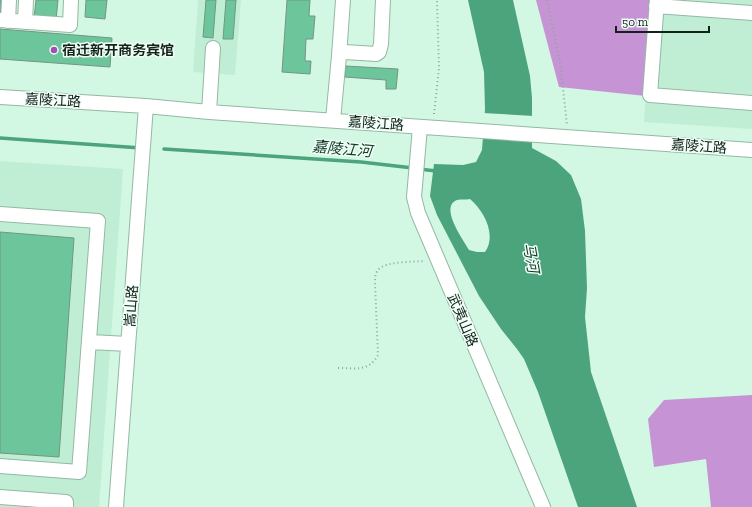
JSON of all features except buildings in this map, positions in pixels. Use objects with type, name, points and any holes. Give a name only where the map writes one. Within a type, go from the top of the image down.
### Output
[{"type":"street","points":[[9,0],[4,20],[70,25],[71,0]]},
{"type":"street","points":[[25,22],[26,0]]},
{"type":"street","points":[[333,120],[343,0]]},
{"type":"street","points":[[339,56],[341,53],[345,52],[376,54],[379,52],[381,44],[383,0]]},
{"type":"street","points":[[752,13],[657,3],[650,96],[752,103]]},
{"type":"street","points":[[209,112],[213,48]]},
{"type":"street","name":"嘉陵江路","points":[[0,97],[146,106],[209,112],[752,150]]},
{"type":"street","name":"嵩山路","points":[[116,507],[146,106]]},
{"type":"street","name":"武夷山路","points":[[426,127],[417,150],[414,197],[418,213],[543,507]]},
{"type":"street","points":[[0,214],[98,221],[80,472],[0,466]]},
{"type":"street","points":[[90,342],[128,344]]},
{"type":"street","points":[[0,497],[66,502],[66,507]]},
{"type":"path","points":[[426,127],[439,68],[436,0]]},
{"type":"path","points":[[547,0],[560,62],[568,137]]},
{"type":"path","points":[[338,368],[361,368],[370,366],[374,363],[378,355],[375,276],[378,270],[382,266],[390,264],[438,260]]},
{"type":"shaded area","points":[[198,0],[241,0],[235,75],[193,72]]},
{"type":"shaded area","points":[[536,0],[652,0],[646,96],[559,87]]},
{"type":"shaded area","points":[[652,0],[752,0],[752,129],[644,122]]},
{"type":"shaded area","points":[[0,161],[123,169],[99,507],[0,507]]},
{"type":"shaded area","points":[[752,395],[752,507],[711,507],[706,459],[654,467],[648,419],[664,400]]},
{"type":"water","name":"马河","points":[[468,0],[513,0],[530,76],[532,98],[532,148],[556,161],[571,175],[581,199],[585,231],[587,288],[585,317],[591,372],[637,507],[578,507],[538,392],[524,359],[501,329],[479,296],[437,215],[430,196],[434,164],[463,165],[476,162],[482,150],[485,109],[484,72]],"holes":[[[470,199],[484,217],[489,231],[490,238],[485,252],[469,250],[451,216],[450,209],[452,204],[457,200]]]},
{"type":"pier","points":[[483,113],[534,116],[534,141],[481,138]]},
{"type":"waterway","name":"嘉陵江河","points":[[0,138],[141,148]]},
{"type":"waterway","name":"嘉陵江河","points":[[164,149],[361,162],[413,168]]},
{"type":"waterway","name":"嘉陵江河","points":[[419,169],[436,171]]},
{"type":"place","name":"宿迁新开商务宾馆","points":[[54,50]]}]
